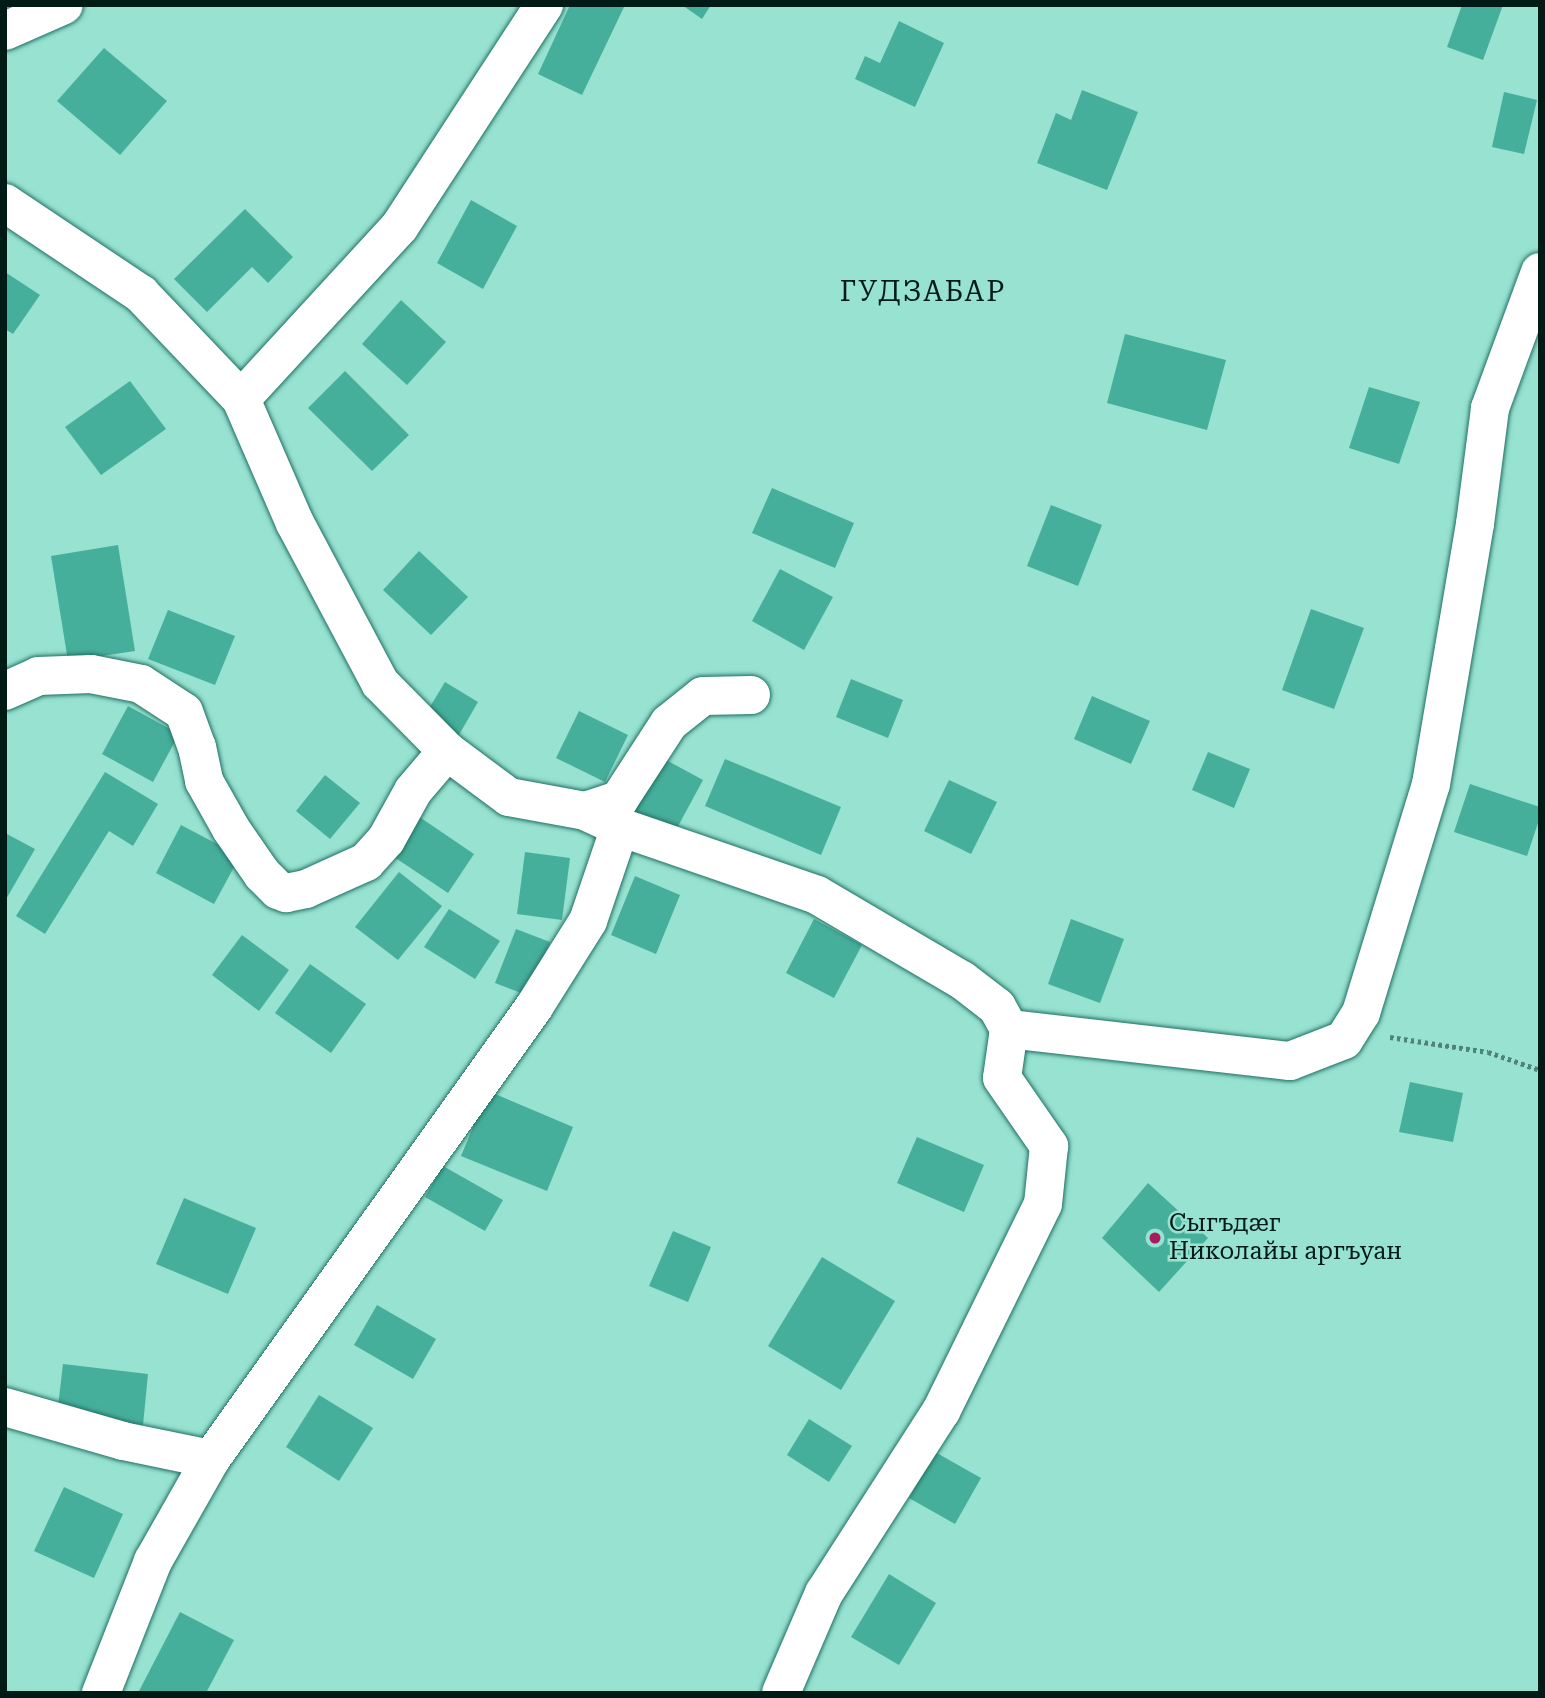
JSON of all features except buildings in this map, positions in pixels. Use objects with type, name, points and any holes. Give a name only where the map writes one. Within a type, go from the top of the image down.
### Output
[{"type":"street","points":[[5,31],[64,5]]},
{"type":"street","points":[[242,399],[400,226],[544,5]]},
{"type":"street","points":[[5,203],[141,293],[242,399],[295,523],[380,683],[447,751],[509,797],[585,811],[620,827],[817,895],[962,980],[997,1007],[1009,1029],[1002,1079],[1049,1146],[1043,1204],[941,1411],[824,1593],[781,1693]]},
{"type":"street","points":[[1009,1029],[1290,1061],[1344,1040],[1361,1013],[1431,784],[1475,524],[1490,408],[1540,272]]},
{"type":"street","points":[[5,691],[38,676],[91,674],[141,684],[184,712],[197,747],[204,781],[231,829],[262,874],[278,890],[286,893],[306,889],[366,862],[386,839],[413,791],[447,751]]},
{"type":"street","points":[[585,811],[619,800],[669,723],[703,696],[751,695]]},
{"type":"street","points":[[101,1693],[153,1561],[211,1459],[534,1007],[588,921],[620,827]]},
{"type":"street","points":[[5,1407],[123,1441],[211,1459]]},
{"type":"path","points":[[1344,1040],[1402,1037],[1488,1052],[1540,1070]]},
{"type":"place","name":"Сыгъдæг Николайы аргъуан","points":[[1155,1238]]},
{"type":"district","name":"ГУДЗАБАР","points":[[923,292]]}]
